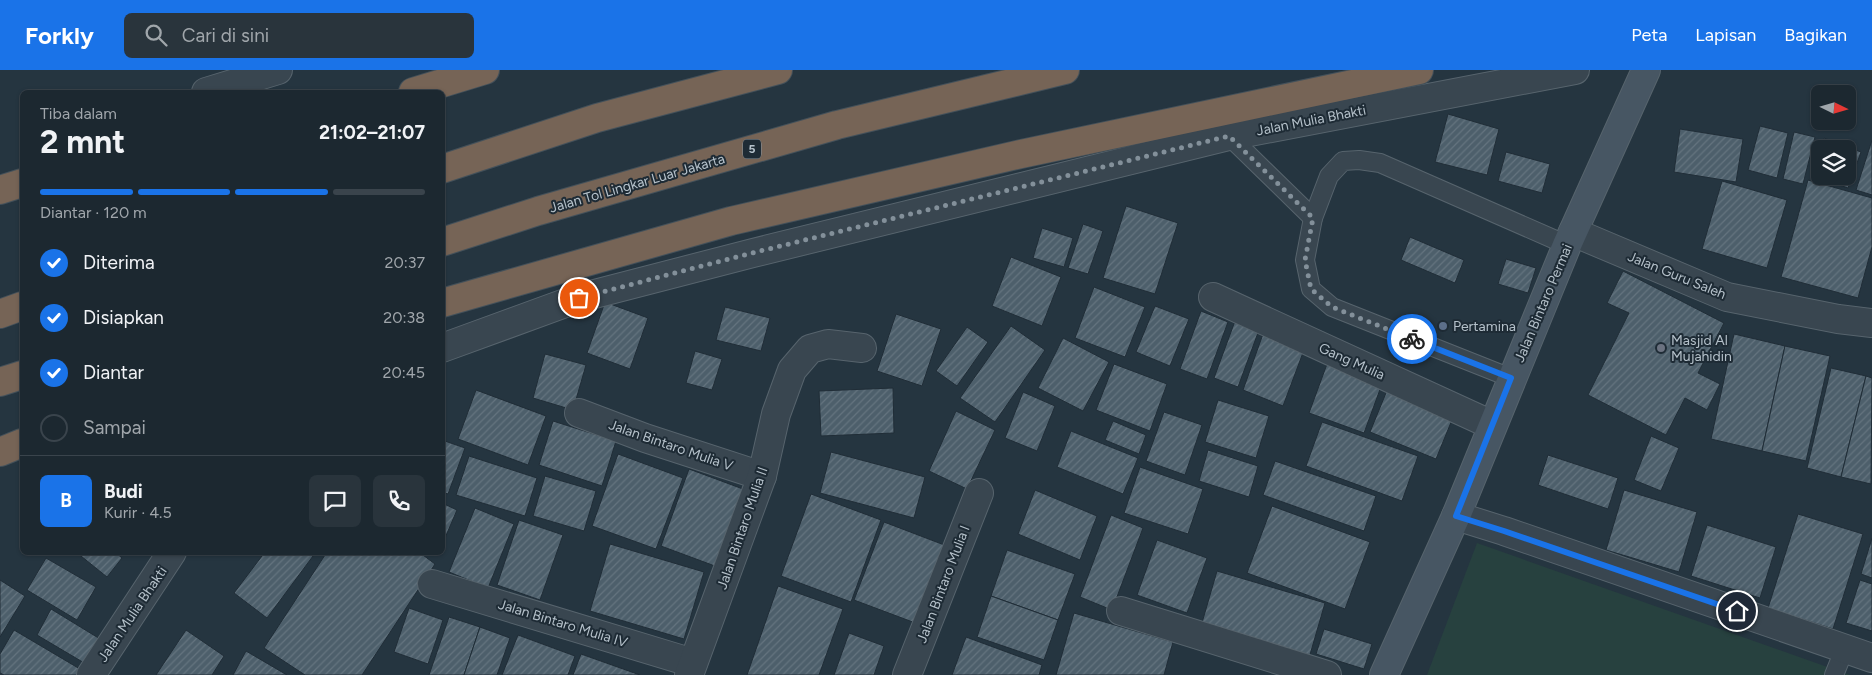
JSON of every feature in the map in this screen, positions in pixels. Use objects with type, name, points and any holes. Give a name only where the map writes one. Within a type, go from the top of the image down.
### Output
[{"type":"highway","points":[[420,90],[485,70]]},
{"type":"highway","points":[[445,168],[597,118],[778,70]]},
{"type":"highway","name":"Jalan Tol Lingkar Luar Jakarta","points":[[445,241],[538,211],[837,125],[1065,70]]},
{"type":"highway","points":[[445,302],[730,221],[1021,154],[1419,70]]},
{"type":"highway","points":[[0,190],[20,184]]},
{"type":"highway","points":[[0,314],[20,307]]},
{"type":"highway","points":[[0,382],[20,376]]},
{"type":"highway","points":[[0,452],[20,444]]},
{"type":"main road","name":"Jalan Bintaro Permai","points":[[1384,675],[1456,516],[1570,238],[1646,70]]},
{"type":"street","points":[[213,90],[278,70]]},
{"type":"street","name":"Jalan Mulia Bhakti","points":[[445,347],[579,298],[752,253],[1229,136],[1575,70]]},
{"type":"street","name":"Jalan Guru Saleh","points":[[1570,238],[1727,297],[1872,324]]},
{"type":"street","name":"Gang Mulia","points":[[1213,297],[1492,425]]},
{"type":"street","name":"Jalan Bintaro Mulia II","points":[[691,669],[762,476],[776,414],[792,370],[810,349],[828,344],[862,348]]},
{"type":"street","name":"Jalan Bintaro Mulia V","points":[[579,413],[645,438],[762,476]]},
{"type":"street","name":"Jalan Bintaro Mulia I","points":[[907,675],[979,493]]},
{"type":"street","points":[[1456,516],[1872,658]]},
{"type":"street","name":"Jalan Mulia Bhakti","points":[[91,675],[170,555]]},
{"type":"street","name":"Jalan Bintaro Mulia IV","points":[[432,584],[691,669]]},
{"type":"street","points":[[1121,611],[1327,675]]},
{"type":"lane","points":[[1229,136],[1313,218]]},
{"type":"lane","points":[[1511,378],[1332,307],[1311,289],[1305,260],[1313,218],[1329,176],[1343,161],[1359,160],[1380,163],[1570,238]]},
{"type":"lane","points":[[1834,675],[1845,648]]},
{"type":"green space","points":[[1477,543],[1850,675],[1427,675]]},
{"type":"building","points":[[1448,114],[1499,129],[1487,175],[1435,162]]},
{"type":"building","points":[[1760,126],[1788,133],[1777,178],[1748,170]]},
{"type":"building","points":[[1680,129],[1743,139],[1736,182],[1674,172]]},
{"type":"building","points":[[1794,132],[1815,137],[1814,140],[1811,140],[1811,153],[1803,184],[1783,179]]},
{"type":"building","points":[[1872,140],[1872,195],[1856,190]]},
{"type":"building","points":[[1856,150],[1861,152],[1856,166]]},
{"type":"building","points":[[1506,152],[1550,164],[1542,193],[1498,181]]},
{"type":"building","points":[[1808,180],[1811,181],[1811,185],[1826,185],[1872,198],[1872,247],[1858,298],[1781,277]]},
{"type":"building","points":[[1722,181],[1787,200],[1767,268],[1702,249]]},
{"type":"building","points":[[1126,206],[1178,223],[1155,294],[1103,278]]},
{"type":"building","points":[[1083,224],[1103,231],[1088,274],[1068,268]]},
{"type":"building","points":[[1042,228],[1073,238],[1064,267],[1033,258]]},
{"type":"building","points":[[1410,237],[1464,260],[1455,283],[1401,260]]},
{"type":"building","points":[[1011,257],[1061,277],[1042,326],[992,306]]},
{"type":"building","points":[[1506,259],[1536,268],[1528,293],[1498,284]]},
{"type":"building","name":"Masjid Al Mujahidin","points":[[1623,271],[1724,323],[1698,373],[1720,384],[1707,410],[1685,398],[1666,435],[1588,395],[1629,313],[1607,303]]},
{"type":"building","points":[[1094,287],[1145,307],[1125,357],[1075,338]]},
{"type":"building","points":[[605,302],[648,318],[630,369],[587,353]]},
{"type":"building","points":[[1155,306],[1189,319],[1170,366],[1136,352]]},
{"type":"building","points":[[725,307],[770,318],[761,351],[716,340]]},
{"type":"building","points":[[1201,311],[1228,322],[1207,379],[1180,369]]},
{"type":"building","points":[[896,314],[941,329],[922,386],[877,371]]},
{"type":"building","points":[[1235,321],[1259,330],[1238,387],[1214,378]]},
{"type":"building","points":[[1011,326],[1045,350],[995,422],[960,398]]},
{"type":"building","points":[[967,327],[988,342],[957,386],[936,371]]},
{"type":"building","points":[[1263,334],[1304,350],[1283,406],[1243,390]]},
{"type":"building","points":[[1734,334],[1785,346],[1762,451],[1711,439]]},
{"type":"building","points":[[1063,338],[1109,362],[1083,411],[1038,388]]},
{"type":"building","points":[[1785,346],[1830,356],[1806,461],[1762,451]]},
{"type":"building","points":[[695,351],[722,359],[712,390],[686,383]]},
{"type":"building","points":[[545,354],[586,365],[573,410],[533,398]]},
{"type":"building","points":[[1114,364],[1167,384],[1150,431],[1096,410]]},
{"type":"building","points":[[1327,364],[1382,384],[1364,433],[1309,413]]},
{"type":"building","points":[[1831,368],[1866,376],[1841,477],[1807,468]]},
{"type":"building","points":[[1866,376],[1872,378],[1871,484],[1841,477]]},
{"type":"building","points":[[893,388],[894,433],[821,436],[819,391]]},
{"type":"building","points":[[1388,388],[1454,415],[1436,459],[1370,432]]},
{"type":"building","points":[[476,390],[546,416],[528,465],[458,439]]},
{"type":"building","points":[[1023,392],[1055,406],[1037,451],[1005,438]]},
{"type":"building","points":[[1218,400],[1269,416],[1256,458],[1205,442]]},
{"type":"building","points":[[956,411],[995,430],[967,489],[929,471]]},
{"type":"building","points":[[1164,412],[1202,425],[1185,475],[1146,461]]},
{"type":"building","points":[[553,421],[616,441],[602,486],[539,465]]},
{"type":"building","points":[[1113,421],[1146,435],[1139,454],[1105,440]]},
{"type":"building","points":[[1322,422],[1418,456],[1402,501],[1306,466]]},
{"type":"building","points":[[1071,431],[1138,458],[1123,494],[1057,467]]},
{"type":"building","points":[[1651,436],[1679,448],[1661,491],[1634,480]]},
{"type":"building","points":[[445,441],[465,448],[448,494],[445,493]]},
{"type":"building","points":[[1208,450],[1258,466],[1249,497],[1199,481]]},
{"type":"building","points":[[831,452],[925,477],[914,518],[820,493]]},
{"type":"building","points":[[618,454],[683,478],[656,549],[592,526]]},
{"type":"building","points":[[1548,455],[1618,478],[1608,509],[1538,485]]},
{"type":"building","points":[[469,456],[537,478],[525,516],[456,495]]},
{"type":"building","points":[[1275,461],[1376,496],[1364,531],[1263,495]]},
{"type":"building","points":[[1140,467],[1203,489],[1188,534],[1124,513]]},
{"type":"building","points":[[689,469],[751,492],[723,569],[661,546]]},
{"type":"building","points":[[545,476],[596,491],[584,531],[533,516]]},
{"type":"building","points":[[1035,490],[1097,516],[1080,560],[1018,534]]},
{"type":"building","points":[[1624,490],[1697,512],[1679,572],[1606,550]]},
{"type":"building","points":[[811,494],[881,520],[851,602],[781,576]]},
{"type":"building","points":[[445,504],[457,510],[445,538]]},
{"type":"building","points":[[1272,506],[1370,542],[1345,609],[1247,573]]},
{"type":"building","points":[[475,508],[514,524],[488,588],[449,572]]},
{"type":"building","points":[[1798,514],[1863,534],[1833,629],[1768,608]]},
{"type":"building","points":[[1111,515],[1143,528],[1112,610],[1080,597]]},
{"type":"building","points":[[519,520],[563,535],[540,600],[497,585]]},
{"type":"building","points":[[884,522],[947,546],[918,624],[854,600]]},
{"type":"building","points":[[1707,525],[1776,547],[1760,598],[1691,576]]},
{"type":"building","points":[[1872,538],[1872,578],[1861,574]]},
{"type":"building","points":[[1157,540],[1207,558],[1187,613],[1137,595]]},
{"type":"building","points":[[610,544],[704,572],[684,639],[590,611]]},
{"type":"building","points":[[1007,550],[1075,574],[1058,620],[991,596]]},
{"type":"building","points":[[80,555],[118,555],[122,558],[107,577]]},
{"type":"building","points":[[263,555],[314,555],[267,618],[234,593]]},
{"type":"building","points":[[325,555],[423,555],[435,564],[362,675],[305,675],[264,648]]},
{"type":"building","points":[[46,558],[96,587],[77,620],[27,590]]},
{"type":"building","points":[[1217,571],[1325,603],[1307,665],[1199,633]]},
{"type":"building","points":[[0,580],[25,596],[0,637]]},
{"type":"building","points":[[1860,580],[1872,584],[1872,631],[1846,623]]},
{"type":"building","points":[[778,586],[843,609],[819,675],[747,675]]},
{"type":"building","points":[[991,596],[1058,620],[1044,660],[977,637]]},
{"type":"building","points":[[409,608],[443,620],[428,664],[394,652]]},
{"type":"building","points":[[51,609],[105,642],[91,667],[37,635]]},
{"type":"building","points":[[1074,613],[1173,642],[1164,675],[1056,675]]},
{"type":"building","points":[[449,617],[480,627],[464,675],[429,675]]},
{"type":"building","points":[[480,627],[510,638],[497,675],[464,675]]},
{"type":"building","points":[[1324,629],[1372,644],[1364,669],[1316,654]]},
{"type":"building","points":[[14,630],[85,672],[84,675],[4,675],[0,673],[0,654]]},
{"type":"building","points":[[186,630],[224,656],[212,675],[156,675]]},
{"type":"building","points":[[849,633],[884,646],[874,675],[834,675]]},
{"type":"building","points":[[518,635],[575,656],[568,675],[502,675]]},
{"type":"building","points":[[966,637],[1042,665],[1039,675],[952,675]]},
{"type":"building","points":[[246,651],[287,675],[233,675]]},
{"type":"building","points":[[581,654],[640,675],[573,675]]},
{"type":"way so far","points":[[579,298],[752,253],[1229,136],[1313,218],[1305,260],[1311,289],[1332,307],[1412,339]]},
{"type":"place","name":"Pertamina","points":[[1443,326]]},
{"type":"place","name":"Masjid Al Mujahidin","points":[[1661,348]]},
{"type":"route","points":[[1412,339],[1511,378],[1456,516],[1737,611]]}]
